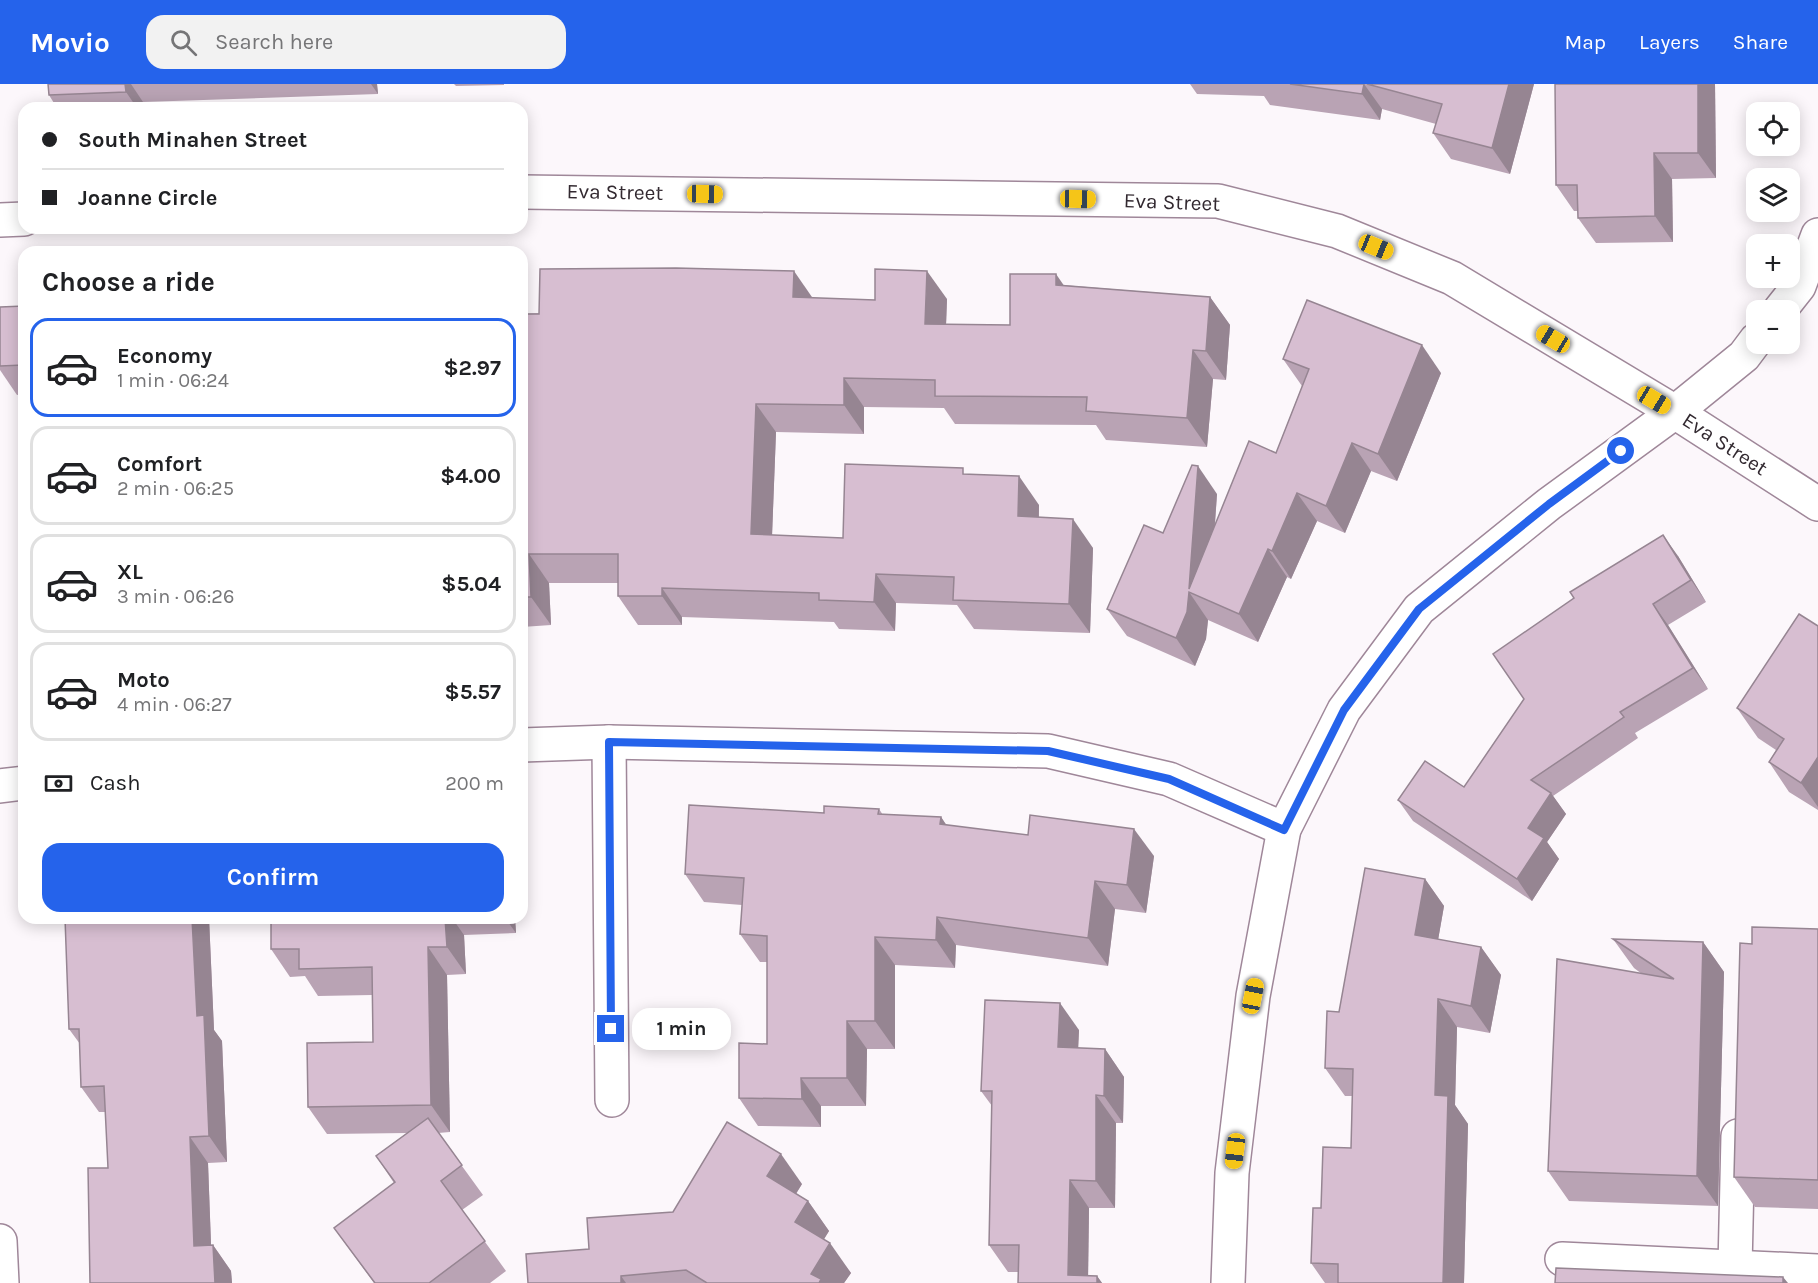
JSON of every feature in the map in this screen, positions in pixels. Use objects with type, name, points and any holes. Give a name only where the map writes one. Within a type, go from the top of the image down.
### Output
[{"type":"street","name":"Eva Street","points":[[528,192],[1218,201],[1337,231],[1452,278],[1675,412],[1818,504]]},
{"type":"street","points":[[0,220],[18,219]]},
{"type":"street","points":[[1788,300],[1799,286],[1818,235]]},
{"type":"street","points":[[1228,1283],[1232,1173],[1253,996],[1284,830],[1344,710],[1419,609],[1549,504],[1675,412],[1746,353]]},
{"type":"street","points":[[528,745],[609,742],[1048,751],[1169,779],[1284,830]]},
{"type":"street","points":[[609,742],[612,1100]]},
{"type":"street","points":[[0,786],[18,784]]},
{"type":"street","points":[[1735,1267],[1739,1103]]},
{"type":"street","points":[[0,1241],[3,1283]]},
{"type":"street","points":[[1562,1259],[1818,1271]]},
{"type":"building","points":[[48,84],[125,84],[126,92],[49,95]]},
{"type":"building","points":[[1290,84],[1364,84],[1362,94]]},
{"type":"building","points":[[1367,84],[1509,84],[1492,148],[1433,133],[1442,104]]},
{"type":"building","points":[[1555,84],[1698,84],[1698,153],[1654,153],[1655,216],[1578,218],[1577,185],[1556,185]]},
{"type":"building","points":[[676,268],[794,271],[793,297],[875,300],[875,269],[927,271],[925,324],[1010,325],[1010,274],[1056,274],[1056,285],[1210,297],[1206,351],[1193,350],[1187,418],[1086,411],[1087,397],[935,396],[935,380],[844,378],[844,405],[756,404],[751,534],[843,538],[845,464],[963,468],[963,474],[1019,476],[1018,516],[1073,519],[1069,604],[953,600],[954,577],[876,574],[874,602],[819,600],[819,593],[662,588],[662,596],[618,596],[618,554],[529,554],[531,597],[528,597],[528,314],[539,314],[540,269]]},
{"type":"building","points":[[1307,300],[1422,345],[1378,454],[1352,443],[1326,506],[1297,493],[1272,551],[1268,549],[1239,614],[1189,592],[1187,612],[1176,638],[1107,609],[1144,525],[1163,533],[1192,465],[1198,466],[1189,589],[1249,441],[1276,453],[1309,369],[1283,359]]},
{"type":"building","points":[[18,306],[18,365],[0,366],[0,307]]},
{"type":"building","points":[[1663,535],[1691,580],[1653,604],[1693,668],[1620,712],[1624,717],[1531,780],[1551,793],[1528,828],[1544,838],[1517,879],[1398,800],[1425,761],[1464,787],[1524,699],[1493,654],[1574,598],[1570,592]]},
{"type":"building","points":[[1799,614],[1818,626],[1818,757],[1801,783],[1769,762],[1784,739],[1737,708]]},
{"type":"building","points":[[689,805],[824,813],[824,806],[879,809],[878,814],[941,817],[940,824],[1028,835],[1030,815],[1134,829],[1127,885],[1095,881],[1088,938],[937,917],[936,940],[875,937],[875,1021],[847,1021],[847,1078],[801,1078],[802,1099],[739,1098],[739,1043],[767,1044],[767,936],[740,934],[744,878],[685,874]]},
{"type":"building","points":[[1365,868],[1425,879],[1415,935],[1481,947],[1471,1006],[1438,999],[1435,1095],[1448,1096],[1443,1283],[1338,1283],[1338,1264],[1311,1263],[1313,1208],[1321,1208],[1323,1147],[1351,1148],[1353,1069],[1325,1068],[1327,1011],[1339,1012]]},
{"type":"building","points":[[65,924],[192,924],[197,1016],[204,1015],[209,1136],[190,1137],[194,1246],[213,1245],[215,1283],[90,1283],[88,1168],[108,1168],[104,1086],[81,1087],[79,1029],[69,1029]]},
{"type":"building","points":[[271,924],[445,924],[447,947],[428,947],[431,1105],[308,1107],[307,1043],[373,1042],[372,967],[299,969],[299,949],[271,949]]},
{"type":"building","points":[[1752,927],[1818,929],[1818,1180],[1734,1177],[1740,943],[1752,944]]},
{"type":"building","points":[[1613,939],[1703,942],[1697,1176],[1548,1171],[1557,959],[1674,979]]},
{"type":"building","points":[[985,1000],[1060,1003],[1058,1047],[1105,1049],[1104,1096],[1096,1095],[1096,1181],[1070,1180],[1068,1275],[1097,1276],[1097,1283],[1018,1283],[1019,1245],[989,1245],[992,1091],[981,1091]]},
{"type":"building","points":[[428,1118],[462,1165],[441,1181],[485,1241],[429,1283],[375,1283],[334,1228],[395,1182],[376,1156]]},
{"type":"building","points":[[727,1122],[781,1154],[767,1176],[808,1201],[795,1222],[830,1243],[811,1274],[821,1279],[819,1283],[707,1283],[686,1270],[621,1276],[621,1283],[528,1283],[526,1254],[589,1249],[587,1218],[673,1212]]},
{"type":"building","points":[[1556,1268],[1783,1277],[1783,1283],[1555,1283]]},
{"type":"route","points":[[611,1029],[609,742],[1048,751],[1169,779],[1284,830],[1344,710],[1419,609],[1549,504],[1621,451]]}]
